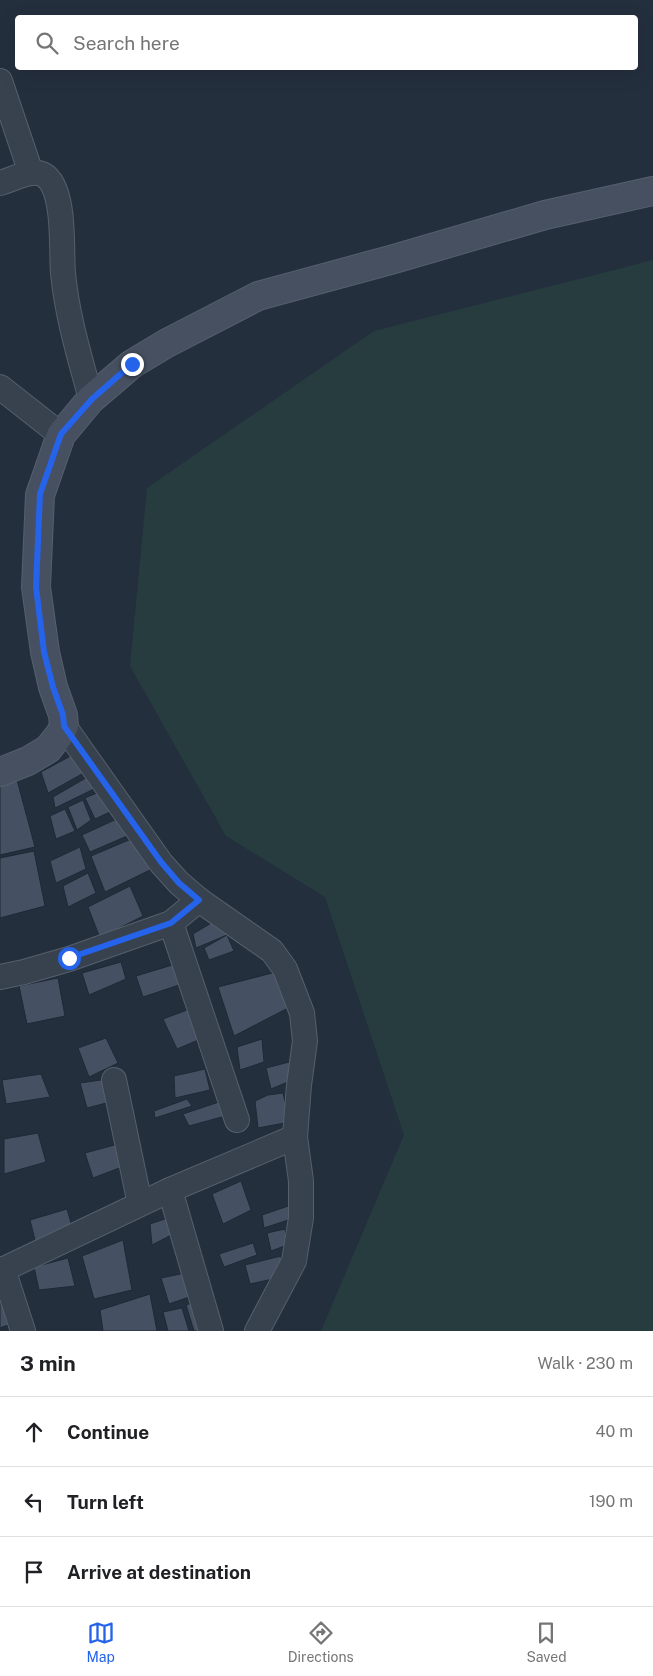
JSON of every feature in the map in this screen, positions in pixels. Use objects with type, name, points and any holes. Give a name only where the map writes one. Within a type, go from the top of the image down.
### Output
[{"type":"main road","points":[[2,766],[28,761],[48,749],[64,726],[63,715],[44,652],[36,587],[40,494],[61,434],[92,399],[132,364],[167,343],[258,296],[385,262],[545,215],[653,191]]},
{"type":"street","points":[[0,81],[31,173]]},
{"type":"street","points":[[0,183],[31,173],[42,174],[49,180],[60,210],[63,273],[71,323],[92,399]]},
{"type":"street","points":[[0,386],[61,434]]},
{"type":"street","points":[[64,726],[161,862],[179,883],[199,900],[272,951],[285,970],[295,991],[302,1013],[305,1041],[299,1084],[295,1137],[301,1181],[301,1218],[294,1261],[257,1331]]},
{"type":"street","points":[[0,977],[24,972],[69,958],[171,923],[199,900]]},
{"type":"street","points":[[171,923],[237,1120]]},
{"type":"street","points":[[114,1080],[140,1204]]},
{"type":"street","points":[[22,1331],[2,1270],[170,1190],[295,1137]]},
{"type":"street","points":[[170,1190],[211,1331]]},
{"type":"green space","points":[[653,260],[653,1331],[321,1331],[404,1135],[325,897],[226,836],[130,666],[147,488],[374,331]]},
{"type":"building","points":[[78,752],[89,770],[48,793],[41,772]]},
{"type":"building","points":[[91,775],[98,787],[55,808],[53,797]]},
{"type":"building","points":[[17,780],[35,847],[0,855],[0,785]]},
{"type":"building","points":[[104,790],[112,811],[95,819],[85,798]]},
{"type":"building","points":[[83,800],[91,820],[77,830],[68,807]]},
{"type":"building","points":[[65,809],[75,831],[56,839],[50,816]]},
{"type":"building","points":[[121,817],[134,833],[90,852],[82,835]]},
{"type":"building","points":[[136,837],[158,866],[105,892],[91,856]]},
{"type":"building","points":[[80,847],[86,869],[56,883],[50,861]]},
{"type":"building","points":[[34,851],[45,906],[0,918],[0,858]]},
{"type":"building","points":[[88,873],[96,893],[68,907],[63,886]]},
{"type":"building","points":[[130,886],[143,916],[100,938],[88,907]]},
{"type":"building","points":[[218,919],[227,935],[196,948],[193,934]]},
{"type":"building","points":[[227,935],[234,951],[209,960],[204,948]]},
{"type":"building","points":[[121,962],[126,979],[89,995],[82,973]]},
{"type":"building","points":[[179,963],[188,982],[143,997],[136,976]]},
{"type":"building","points":[[280,971],[290,1007],[234,1036],[218,987]]},
{"type":"building","points":[[58,978],[65,1016],[27,1024],[19,986]]},
{"type":"building","points":[[195,1007],[203,1038],[177,1049],[163,1019]]},
{"type":"building","points":[[106,1038],[118,1063],[89,1077],[78,1048]]},
{"type":"building","points":[[262,1039],[264,1062],[240,1070],[237,1047]]},
{"type":"building","points":[[289,1062],[295,1079],[271,1089],[266,1068]]},
{"type":"building","points":[[205,1069],[210,1090],[175,1098],[174,1076]]},
{"type":"building","points":[[41,1074],[50,1097],[6,1104],[2,1080]]},
{"type":"building","points":[[108,1079],[114,1101],[87,1108],[80,1083]]},
{"type":"building","points":[[283,1093],[290,1122],[258,1128],[255,1101],[268,1095]]},
{"type":"building","points":[[187,1099],[192,1106],[155,1118],[154,1111]]},
{"type":"building","points":[[225,1100],[229,1115],[189,1126],[183,1114]]},
{"type":"building","points":[[38,1133],[46,1162],[4,1174],[4,1139]]},
{"type":"building","points":[[118,1144],[122,1167],[93,1178],[85,1153]]},
{"type":"building","points":[[241,1181],[251,1210],[223,1224],[212,1194]]},
{"type":"building","points":[[297,1203],[297,1217],[264,1228],[262,1215]]},
{"type":"building","points":[[67,1209],[73,1230],[36,1244],[30,1220]]},
{"type":"building","points":[[171,1217],[177,1232],[152,1245],[150,1224]]},
{"type":"building","points":[[285,1229],[287,1245],[271,1251],[267,1233]]},
{"type":"building","points":[[123,1240],[132,1290],[94,1299],[82,1256]]},
{"type":"building","points":[[253,1243],[257,1255],[224,1267],[219,1254]]},
{"type":"building","points":[[281,1256],[282,1277],[250,1284],[245,1265]]},
{"type":"building","points":[[68,1258],[75,1286],[39,1290],[34,1267]]},
{"type":"building","points":[[190,1272],[195,1295],[169,1304],[161,1278]]},
{"type":"building","points":[[150,1294],[157,1331],[103,1331],[100,1310]]},
{"type":"building","points":[[0,1295],[13,1323],[0,1328]]},
{"type":"building","points":[[196,1301],[203,1331],[194,1331],[186,1305]]},
{"type":"building","points":[[182,1308],[189,1331],[168,1331],[163,1312]]},
{"type":"route","points":[[69,958],[171,923],[199,900],[179,883],[161,862],[64,726],[63,715],[44,652],[36,587],[40,494],[61,434],[92,399],[132,364]]}]
